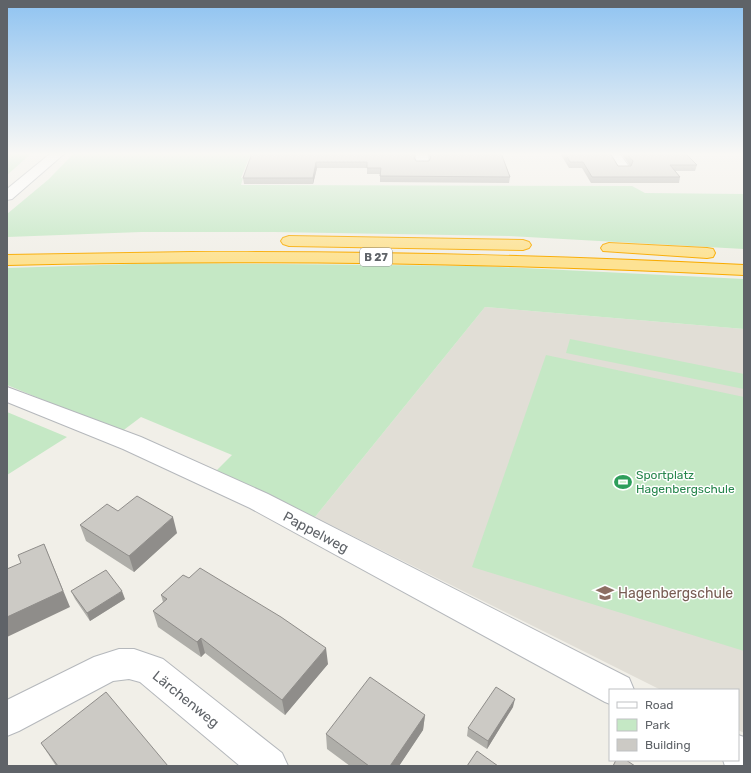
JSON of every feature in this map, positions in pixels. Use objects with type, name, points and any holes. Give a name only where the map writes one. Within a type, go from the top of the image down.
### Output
[{"type":"highway","name":"B 27","points":[[276,240],[541,245]]},
{"type":"highway","points":[[594,247],[744,255]]},
{"type":"highway","name":"B 27","points":[[9,250],[202,256],[384,257],[586,262],[744,270]]},
{"type":"street","points":[[7,196],[15,189]]},
{"type":"street","name":"Pappelweg","points":[[7,394],[132,444],[259,501],[615,689]]},
{"type":"street","name":"Lärchenweg","points":[[7,719],[106,668],[123,663],[138,665],[151,670],[269,766]]},
{"type":"shaded area","name":"Hagenbergschule","points":[[485,307],[744,329],[744,733],[739,730],[739,689],[659,689],[315,517]]},
{"type":"green space","points":[[37,189],[638,189],[645,193],[744,194],[744,249],[509,236],[275,232],[141,232],[7,237],[7,214]]},
{"type":"green space","points":[[165,263],[481,266],[744,279],[744,329],[485,307],[315,517],[214,473],[232,455],[141,417],[121,432],[7,385],[7,268]]},
{"type":"green space","points":[[570,339],[744,374],[744,389],[566,353]]},
{"type":"green space","name":"Sportplatz Hagenbergschule","points":[[546,355],[744,397],[744,651],[472,567]]},
{"type":"green space","points":[[7,412],[67,437],[7,475]]},
{"type":"building","points":[[137,496],[173,517],[129,556],[80,525],[107,504],[118,511]]},
{"type":"building","points":[[44,544],[63,591],[7,617],[7,569],[21,563],[18,555]]},
{"type":"building","points":[[200,568],[281,617],[326,648],[282,700],[201,638],[197,642],[153,611],[167,599],[161,595],[183,575],[189,578]]},
{"type":"building","points":[[106,570],[122,591],[87,613],[71,591]]},
{"type":"building","points":[[370,677],[425,715],[390,766],[369,766],[326,734]]},
{"type":"building","points":[[496,687],[515,699],[488,741],[468,728]]},
{"type":"building","points":[[106,692],[168,766],[58,766],[41,743]]},
{"type":"building","points":[[477,751],[498,766],[467,766]]},
{"type":"building","points":[[616,761],[628,761],[635,766],[613,766]]},
{"type":"place","name":"Sportplatz Hagenbergschule","points":[[623,482]]},
{"type":"place","name":"Hagenbergschule","points":[[605,593]]}]
